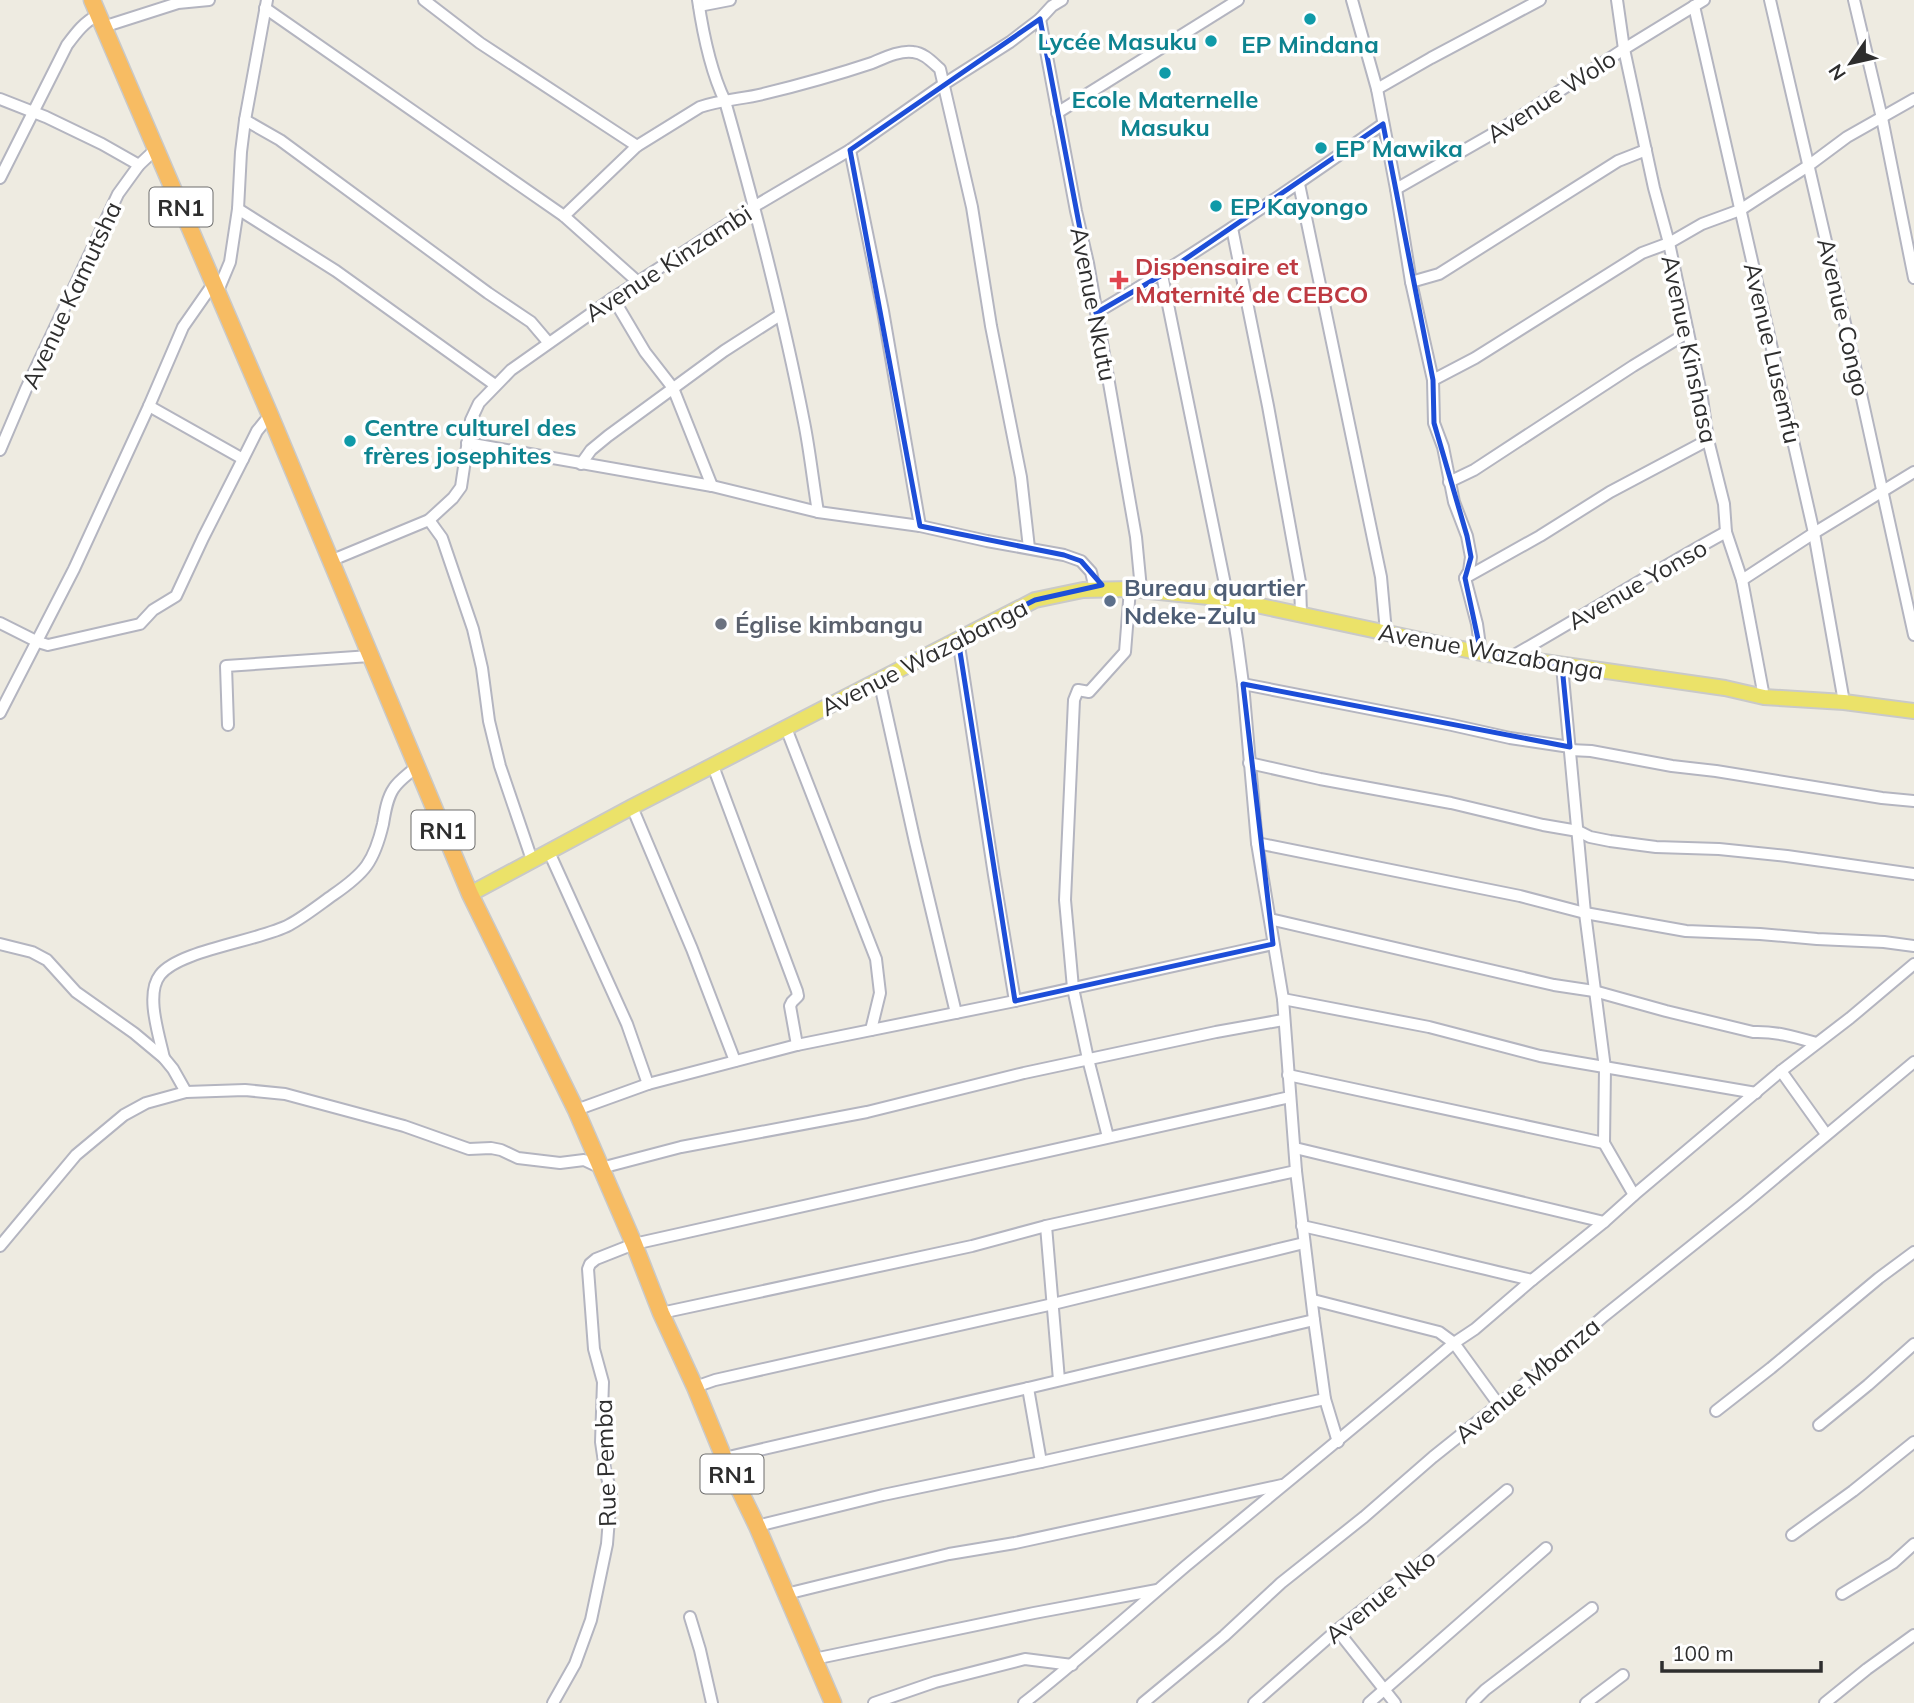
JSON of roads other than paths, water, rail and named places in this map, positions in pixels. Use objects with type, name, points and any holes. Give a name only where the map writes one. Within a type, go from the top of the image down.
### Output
[{"type":"highway","name":"RN1","points":[[98,14],[270,415],[470,894],[576,1110],[661,1313],[833,1703]]},
{"type":"main road","name":"Avenue Wazabanga","points":[[470,894],[632,807],[1035,600],[1083,590],[1135,589],[1228,599],[1481,653],[1725,688],[1764,697],[1914,710]]},
{"type":"street","points":[[0,178],[67,45],[90,19],[98,14],[209,0]]},
{"type":"street","points":[[424,0],[480,43],[637,146]]},
{"type":"street","points":[[730,0],[699,3],[706,43],[755,206],[804,424],[818,512]]},
{"type":"street","points":[[1057,113],[1238,0]]},
{"type":"street","points":[[1377,89],[1540,0]]},
{"type":"street","name":"Avenue Kinshasa","points":[[1617,0],[1623,49],[1702,398],[1708,440],[1724,504],[1726,532],[1742,580],[1764,697]]},
{"type":"street","name":"Avenue Congo","points":[[1770,0],[1884,492],[1914,635]]},
{"type":"street","points":[[1854,0],[1882,118],[1914,278]]},
{"type":"street","points":[[1354,1],[1377,89],[1410,282],[1433,380],[1434,422],[1443,447],[1454,502],[1467,536],[1471,557],[1465,579],[1477,624],[1481,653]]},
{"type":"street","name":"Avenue Kinzambi","points":[[330,561],[429,520],[453,498],[461,487],[471,420],[479,403],[511,370],[613,298],[755,206],[850,150],[944,84],[1010,42],[1040,19],[1055,2]]},
{"type":"street","name":"Avenue Wolo","points":[[1396,189],[1501,129],[1699,3]]},
{"type":"street","name":"Avenue Lusemfu","points":[[1699,3],[1740,210],[1814,533],[1843,702]]},
{"type":"street","points":[[0,713],[74,569],[183,327],[215,289],[230,262],[238,209],[245,120],[266,4],[564,216],[638,282]]},
{"type":"street","name":"Avenue Nkutu","points":[[1040,19],[1136,537],[1135,589],[1125,652],[1089,692],[1078,690],[1074,700],[1065,900],[1073,988],[1108,1138]]},
{"type":"street","points":[[564,216],[637,146],[700,107],[787,88],[898,53],[913,52],[926,56],[940,69],[972,206],[991,326],[1021,477],[1029,548]]},
{"type":"street","points":[[0,99],[46,117],[139,165]]},
{"type":"street","points":[[1433,380],[1475,358],[1642,253],[1668,243],[1702,224],[1740,210],[1847,137],[1914,99]]},
{"type":"street","points":[[245,120],[280,140],[531,323],[548,342]]},
{"type":"street","points":[[1096,313],[1162,275],[1299,184],[1383,124]]},
{"type":"street","name":"Avenue Kamutsha","points":[[0,450],[118,194],[139,165],[156,149]]},
{"type":"street","points":[[850,150],[883,311],[920,526]]},
{"type":"street","points":[[1410,282],[1439,274],[1618,161],[1646,150]]},
{"type":"street","points":[[1299,184],[1381,577],[1386,632]]},
{"type":"street","points":[[238,209],[336,271],[495,385]]},
{"type":"street","points":[[1232,228],[1300,582],[1301,614]]},
{"type":"street","points":[[1162,275],[1232,608],[1243,684],[1257,843],[1283,999],[1287,1075],[1304,1243],[1325,1399],[1338,1442]]},
{"type":"street","points":[[613,298],[645,352],[673,388],[712,486]]},
{"type":"street","points":[[581,464],[591,450],[608,436],[724,351],[780,315]]},
{"type":"street","points":[[1449,482],[1474,470],[1687,333]]},
{"type":"street","points":[[149,406],[243,459]]},
{"type":"street","points":[[0,623],[48,645],[140,624],[153,610],[176,596],[257,431],[270,415]]},
{"type":"street","points":[[1465,579],[1609,492],[1708,440]]},
{"type":"street","points":[[467,443],[712,486],[818,512],[920,526],[1064,555],[1081,561],[1091,572],[1096,589]]},
{"type":"street","points":[[1742,580],[1914,472]]},
{"type":"street","points":[[429,520],[442,538],[473,629],[500,766],[533,860]]},
{"type":"street","name":"Avenue Yonso","points":[[1511,657],[1726,532]]},
{"type":"street","points":[[958,639],[1015,1001]]},
{"type":"street","points":[[228,725],[226,666],[370,656]]},
{"type":"street","points":[[1562,666],[1585,913],[1605,1068],[1604,1143],[1634,1195]]},
{"type":"street","points":[[879,680],[956,1013]]},
{"type":"street","points":[[1243,684],[1510,738],[1672,766],[1914,801]]},
{"type":"street","points":[[786,728],[876,959],[880,993],[871,1030]]},
{"type":"street","points":[[1249,763],[1451,803],[1578,831],[1590,837],[1610,841],[1787,856],[1914,874]]},
{"type":"street","points":[[164,1058],[153,991],[161,972],[196,955],[288,926],[357,877],[369,864],[377,846],[393,788],[417,766]]},
{"type":"street","points":[[713,766],[797,991],[798,996],[790,1006],[797,1045]]},
{"type":"street","points":[[632,807],[692,949],[735,1061]]},
{"type":"street","points":[[1257,843],[1520,896],[1585,913],[1686,931],[1914,946]]},
{"type":"street","points":[[549,852],[627,1024],[648,1084]]},
{"type":"street","points":[[1270,919],[1554,985],[1594,991],[1754,1032],[1767,1031],[1816,1043]]},
{"type":"street","points":[[0,944],[40,955],[47,960],[76,992],[134,1032],[164,1058],[186,1092]]},
{"type":"street","points":[[576,1110],[648,1084],[797,1045],[1015,1001],[1273,944]]},
{"type":"street","points":[[1024,1703],[1454,1343],[1475,1329],[1604,1222],[1781,1071],[1914,964]]},
{"type":"street","points":[[1283,999],[1429,1027],[1540,1056],[1756,1093]]},
{"type":"street","points":[[0,1246],[76,1156],[113,1124],[146,1103],[186,1092],[245,1090],[285,1094],[404,1126],[469,1149],[491,1148],[518,1158],[560,1163],[584,1160],[601,1168],[681,1147],[867,1112],[1088,1059],[1283,1020]]},
{"type":"street","name":"Avenue Mbanza","points":[[1143,1703],[1224,1636],[1281,1583],[1914,1062]]},
{"type":"street","points":[[1781,1071],[1826,1134]]},
{"type":"street","points":[[1287,1075],[1604,1143]]},
{"type":"street","points":[[634,1244],[1290,1097]]},
{"type":"street","points":[[1295,1148],[1604,1222]]},
{"type":"street","points":[[661,1313],[972,1246],[1046,1226],[1296,1171]]},
{"type":"street","points":[[1046,1226],[1059,1380]]},
{"type":"street","points":[[1303,1226],[1532,1280]]},
{"type":"street","points":[[695,1387],[715,1380],[1053,1304],[1304,1243]]},
{"type":"street","name":"Rue Pemba","points":[[553,1703],[575,1664],[591,1620],[607,1544],[611,1493],[601,1442],[603,1382],[594,1349],[588,1269],[596,1259],[634,1244]]},
{"type":"street","points":[[1716,1411],[1879,1278],[1913,1255]]},
{"type":"street","points":[[1313,1300],[1439,1332],[1454,1343],[1499,1405]]},
{"type":"street","points":[[724,1458],[1314,1320]]},
{"type":"street","points":[[1819,1425],[1914,1344]]},
{"type":"street","points":[[1028,1388],[1041,1462]]},
{"type":"street","points":[[757,1526],[883,1494],[1325,1399]]},
{"type":"street","points":[[1792,1535],[1914,1442]]},
{"type":"street","points":[[786,1594],[949,1554],[1015,1543],[1284,1484]]},
{"type":"street","name":"Avenue Nko","points":[[1254,1703],[1337,1630],[1507,1490]]},
{"type":"street","points":[[1842,1594],[1893,1563],[1914,1545]]},
{"type":"street","points":[[1369,1703],[1546,1548]]},
{"type":"street","points":[[814,1659],[1157,1590]]},
{"type":"street","points":[[1472,1703],[1592,1608]]},
{"type":"street","points":[[690,1617],[712,1703]]},
{"type":"street","points":[[1337,1630],[1395,1703]]},
{"type":"street","points":[[1825,1703],[1914,1634]]},
{"type":"street","points":[[874,1703],[935,1682],[1025,1659],[1072,1665]]},
{"type":"street","points":[[1587,1703],[1623,1675]]},
{"type":"place","name":"EP Mindana","points":[[1310,19]]},
{"type":"place","name":"Lycée Masuku","points":[[1211,41]]},
{"type":"place","name":"Ecole Maternelle Masuku","points":[[1165,73]]},
{"type":"place","name":"EP Mawika","points":[[1321,148]]},
{"type":"place","name":"EP Kayongo","points":[[1216,206]]},
{"type":"place","name":"Dispensaire et Maternité de CEBCO","points":[[1119,280]]},
{"type":"place","name":"Centre culturel des frères josephites","points":[[350,441]]},
{"type":"place","name":"Bureau quartier Ndeke-Zulu","points":[[1110,601]]},
{"type":"place","name":"Église kimbangu","points":[[721,624]]}]
